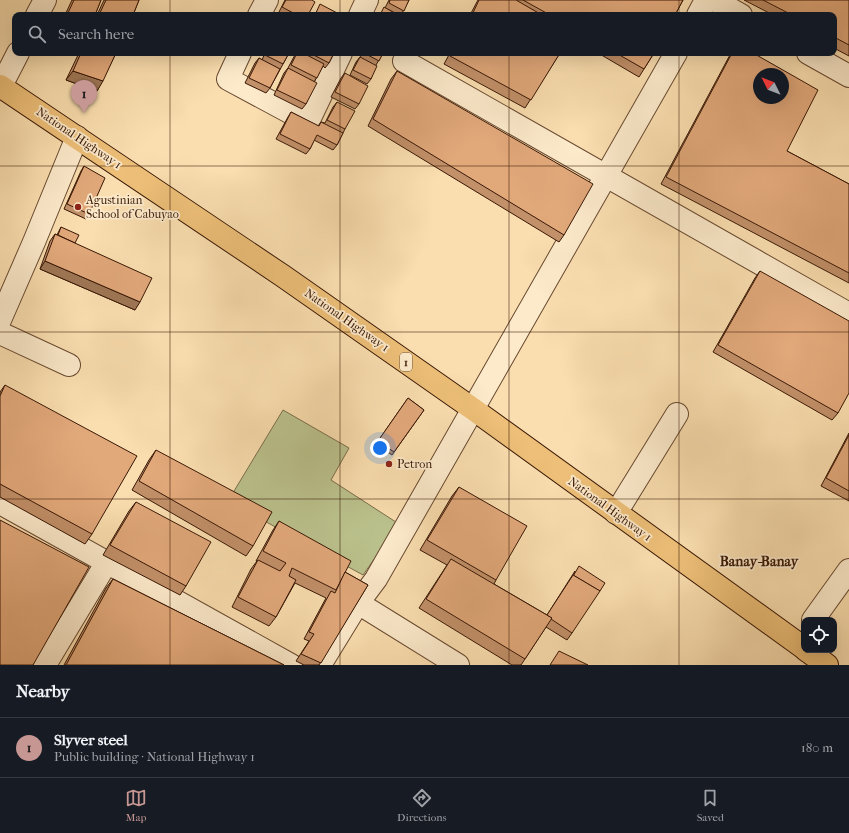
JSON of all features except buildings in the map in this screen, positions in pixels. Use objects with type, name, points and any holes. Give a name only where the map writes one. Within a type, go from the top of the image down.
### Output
[{"type":"highway","name":"National Highway 1","points":[[0,86],[284,276],[616,513],[801,642]]},
{"type":"highway","name":"National Highway 1","points":[[814,653],[827,665]]},
{"type":"street","points":[[39,12],[45,0]]},
{"type":"street","points":[[261,12],[267,0]]},
{"type":"street","points":[[361,12],[367,0]]},
{"type":"street","points":[[700,12],[706,0]]},
{"type":"street","points":[[714,0],[735,12]]},
{"type":"street","points":[[0,86],[16,56]]},
{"type":"street","points":[[239,56],[228,79],[308,122],[340,56]]},
{"type":"street","points":[[320,665],[358,603],[376,579],[674,56]]},
{"type":"street","points":[[813,56],[849,76]]},
{"type":"street","points":[[404,61],[849,314]]},
{"type":"street","points":[[0,320],[77,137]]},
{"type":"street","points":[[0,333],[69,365]]},
{"type":"street","points":[[616,513],[677,414]]},
{"type":"street","points":[[0,503],[291,665]]},
{"type":"street","points":[[46,665],[107,562]]},
{"type":"street","points":[[815,617],[849,570]]},
{"type":"street","points":[[358,603],[458,665]]},
{"type":"green space","points":[[283,410],[349,448],[331,480],[399,524],[363,575],[228,501]]},
{"type":"place","name":"Slyver steel","points":[[84,113]]},
{"type":"place","name":"Agustinian School of Cabuyao","points":[[78,207]]},
{"type":"place","name":"Petron","points":[[389,464]]},
{"type":"district","name":"Banay-Banay","points":[[759,561]]}]
